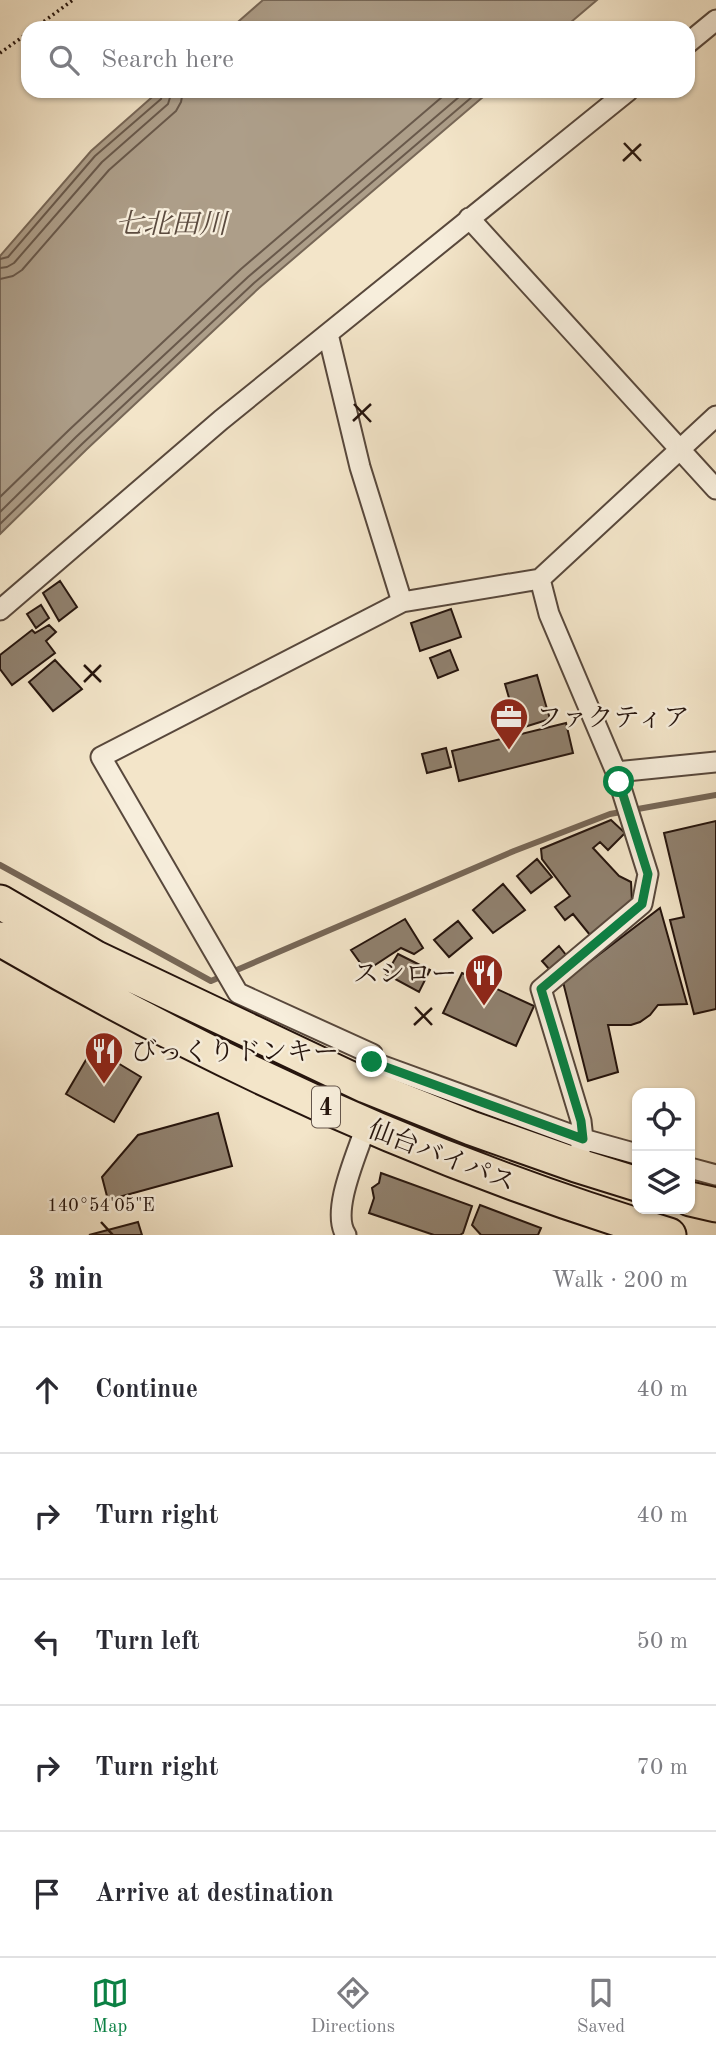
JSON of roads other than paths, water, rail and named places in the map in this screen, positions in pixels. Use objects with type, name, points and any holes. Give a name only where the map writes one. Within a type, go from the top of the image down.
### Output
[{"type":"highway","name":"仙台バイパス","points":[[0,902],[96,958],[369,1074],[471,1128],[579,1152],[632,1181]]},
{"type":"highway","name":"仙台バイパス","points":[[0,939],[96,994],[366,1126],[617,1219],[669,1235]]},
{"type":"highway","points":[[695,1200],[716,1205]]},
{"type":"street","points":[[695,37],[716,20]]},
{"type":"street","points":[[0,610],[180,454],[619,98]]},
{"type":"street","points":[[470,218],[716,489]]},
{"type":"street","points":[[328,334],[360,467],[402,602]]},
{"type":"street","points":[[369,1074],[373,1054],[238,993],[101,757],[402,602],[540,579],[716,416]]},
{"type":"street","points":[[540,579],[549,614],[618,777],[648,874],[642,904],[541,989],[581,1121],[579,1152],[632,1154]]},
{"type":"street","points":[[618,777],[716,762]]},
{"type":"street","points":[[346,1235],[343,1230],[342,1194],[366,1126]]},
{"type":"street","points":[[695,1169],[716,1175]]},
{"type":"water","points":[[263,0],[597,0],[572,21],[239,21]]},
{"type":"water","name":"七北田川","points":[[151,98],[482,98],[259,288],[0,534],[0,256],[91,151]]},
{"type":"waterway","points":[[0,865],[211,981],[514,851],[610,814],[716,795]]},
{"type":"place","name":"ファクティア","points":[[509,751]]},
{"type":"place","name":"スシロー","points":[[484,1007]]},
{"type":"place","name":"びっくりドンキー","points":[[104,1085]]}]
